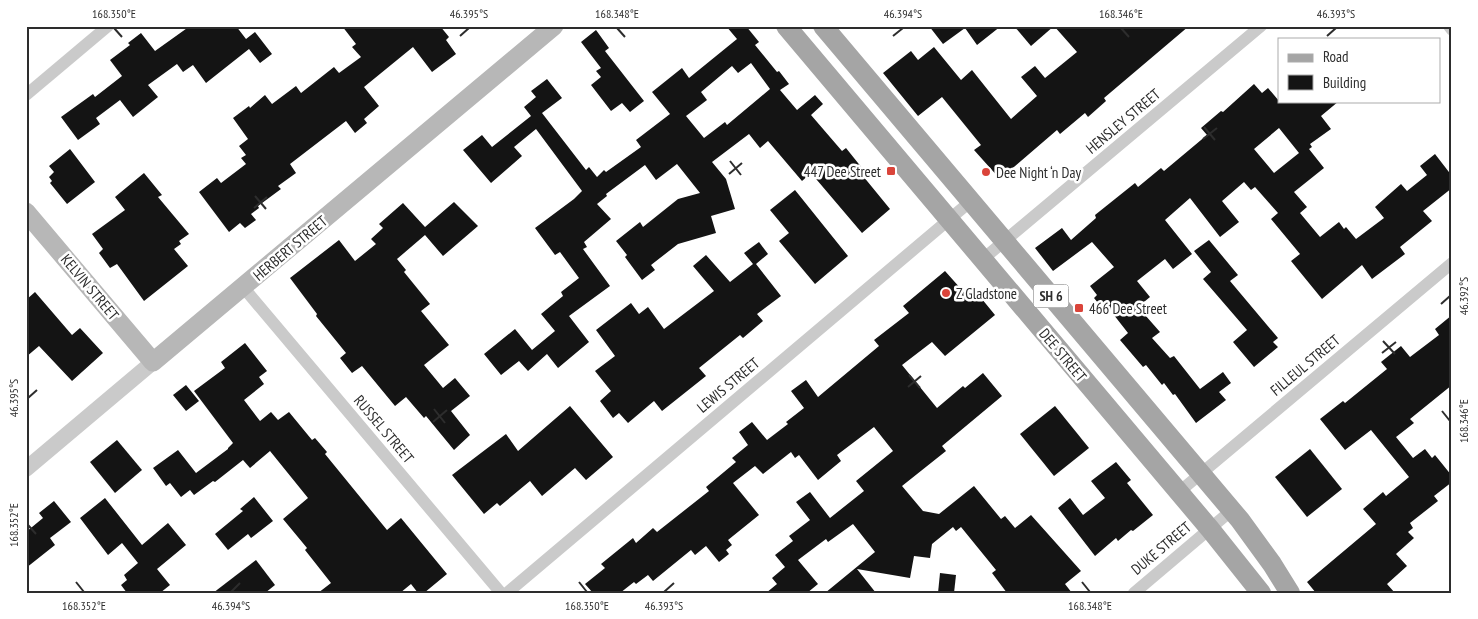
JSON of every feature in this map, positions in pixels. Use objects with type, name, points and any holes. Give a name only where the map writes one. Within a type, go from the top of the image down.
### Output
[{"type":"main road","name":"HERBERT STREET","points":[[153,362],[554,26]]},
{"type":"main road","name":"DEE STREET","points":[[787,26],[1210,529],[1261,593]]},
{"type":"main road","name":"DEE STREET","points":[[823,26],[1232,510],[1272,564],[1290,593]]},
{"type":"main road","name":"KELVIN STREET","points":[[26,212],[153,362]]},
{"type":"street","points":[[26,95],[108,26]]},
{"type":"street","name":"HENSLEY STREET","points":[[983,259],[1261,26]]},
{"type":"street","points":[[1449,26],[1452,30]]},
{"type":"street","name":"LEWIS STREET","points":[[507,593],[971,202]]},
{"type":"street","name":"FILLEUL STREET","points":[[1179,492],[1452,263]]},
{"type":"street","name":"RUSSEL STREET","points":[[243,287],[501,593]]},
{"type":"street","name":"HERBERT STREET","points":[[26,469],[153,362]]},
{"type":"street","name":"DUKE STREET","points":[[1134,593],[1232,510]]},
{"type":"building","points":[[190,26],[236,26],[246,39],[255,32],[272,54],[260,63],[249,49],[206,83],[193,65],[183,72],[177,64],[148,85],[158,97],[133,117],[120,100],[96,118],[100,124],[78,140],[61,117],[93,94],[95,97],[122,76],[110,60],[130,45],[128,43],[141,33],[155,51]]},
{"type":"building","points":[[342,26],[440,26],[449,37],[446,40],[456,54],[432,72],[413,47],[364,87],[379,106],[364,119],[367,123],[355,133],[346,121],[290,164],[296,173],[278,186],[281,189],[258,206],[259,208],[251,214],[256,220],[245,228],[240,223],[229,232],[199,192],[217,178],[221,183],[246,164],[241,158],[246,155],[239,146],[248,139],[233,118],[249,106],[250,108],[265,95],[272,104],[296,86],[301,93],[334,67],[339,73],[361,57],[352,47],[356,44]]},
{"type":"building","points":[[726,26],[746,26],[759,42],[755,45],[789,84],[780,90],[797,110],[815,95],[823,104],[811,115],[842,151],[846,148],[866,173],[863,176],[890,209],[862,233],[811,173],[802,181],[768,141],[760,148],[749,134],[712,162],[726,179],[735,209],[711,216],[716,233],[678,244],[651,265],[655,270],[642,280],[616,241],[640,222],[643,227],[678,199],[700,193],[677,164],[656,180],[645,165],[606,194],[607,196],[597,204],[611,219],[584,242],[587,247],[583,249],[610,286],[569,316],[589,342],[558,368],[547,354],[528,371],[519,361],[501,375],[484,354],[515,329],[532,350],[555,331],[541,314],[563,296],[561,292],[579,278],[560,252],[555,255],[535,228],[582,191],[536,129],[514,147],[522,156],[491,183],[463,150],[482,135],[492,147],[531,116],[524,107],[536,97],[531,91],[547,79],[562,98],[542,113],[586,170],[589,167],[597,177],[604,170],[606,172],[641,147],[636,140],[670,114],[652,92],[682,68],[689,78],[737,39]],"holes":[[[751,63],[770,89],[727,125],[725,122],[704,138],[686,116],[707,100],[701,92],[732,66],[738,73]]]},
{"type":"building","points":[[929,26],[1001,26],[977,45],[965,28],[943,44]]},
{"type":"building","points":[[1014,26],[1054,26],[1031,46]]},
{"type":"building","points":[[1054,26],[1189,26],[1104,98],[1106,101],[1088,117],[1085,113],[1060,134],[1057,130],[1000,179],[974,150],[981,145],[942,97],[918,116],[883,73],[911,51],[918,60],[934,47],[961,80],[972,70],[1011,119],[1037,96],[1021,77],[1035,66],[1045,78],[1077,52]]},
{"type":"building","points":[[596,30],[609,48],[605,51],[644,101],[630,112],[622,103],[611,111],[591,85],[601,77],[596,71],[601,68],[581,42]]},
{"type":"building","points":[[1254,84],[1262,93],[1268,88],[1278,102],[1338,102],[1321,116],[1331,129],[1310,144],[1312,147],[1309,149],[1324,168],[1294,192],[1307,207],[1300,213],[1320,237],[1339,222],[1356,239],[1384,218],[1375,207],[1401,184],[1407,191],[1427,175],[1420,166],[1435,154],[1452,176],[1452,188],[1423,211],[1432,221],[1400,247],[1405,254],[1372,279],[1362,265],[1322,299],[1291,261],[1300,254],[1271,219],[1278,213],[1255,187],[1251,190],[1244,182],[1222,201],[1239,222],[1220,237],[1190,198],[1165,220],[1192,254],[1173,269],[1165,259],[1137,281],[1150,297],[1138,307],[1160,332],[1152,338],[1170,358],[1174,356],[1200,389],[1223,372],[1231,383],[1219,392],[1226,400],[1196,423],[1175,394],[1173,395],[1164,383],[1162,385],[1146,365],[1143,367],[1120,340],[1128,333],[1110,310],[1106,313],[1094,298],[1097,295],[1090,286],[1114,267],[1092,242],[1053,271],[1035,248],[1062,228],[1071,240],[1096,218],[1095,215],[1135,183],[1138,187],[1161,168],[1164,171],[1207,135],[1201,128],[1221,111],[1223,112]],"holes":[[[1279,128],[1299,153],[1274,173],[1254,149]]]},
{"type":"building","points":[[70,149],[95,182],[67,204],[50,183],[52,181],[49,177],[54,172],[49,166]]},
{"type":"building","points":[[144,173],[162,195],[158,197],[189,234],[179,241],[181,244],[174,249],[188,266],[144,301],[117,264],[110,268],[99,253],[103,249],[92,234],[125,210],[115,197]]},
{"type":"building","points":[[795,190],[848,256],[815,284],[779,241],[789,233],[770,210]]},
{"type":"building","points":[[454,202],[478,226],[443,256],[425,235],[397,259],[406,270],[404,272],[430,304],[421,311],[449,345],[424,365],[443,388],[455,378],[470,396],[451,411],[470,435],[454,450],[426,416],[424,418],[406,397],[395,406],[362,366],[352,373],[340,358],[346,353],[316,316],[317,314],[290,278],[339,240],[355,261],[376,244],[371,239],[383,228],[379,224],[403,203],[425,227]]},
{"type":"building","points":[[1209,240],[1238,275],[1230,281],[1278,338],[1273,342],[1278,347],[1254,367],[1233,342],[1247,330],[1203,279],[1211,272],[1194,251]]},
{"type":"building","points":[[759,242],[768,254],[756,264],[781,296],[757,314],[763,321],[743,338],[740,335],[699,368],[706,376],[662,411],[654,401],[628,423],[619,413],[613,418],[600,401],[611,391],[595,371],[615,356],[596,330],[631,303],[639,314],[648,307],[664,329],[714,291],[693,266],[706,255],[730,282],[753,264],[744,253]]},
{"type":"building","points":[[945,271],[970,299],[977,293],[995,315],[945,356],[932,342],[902,365],[937,408],[963,386],[965,388],[983,373],[1002,396],[942,446],[946,451],[902,486],[923,511],[939,514],[974,486],[1001,519],[1005,516],[1015,528],[1031,515],[1081,571],[1065,584],[1072,593],[1007,593],[992,573],[996,570],[961,527],[956,531],[953,527],[932,544],[930,558],[914,556],[910,578],[857,569],[876,593],[825,593],[875,552],[853,524],[828,542],[826,539],[798,560],[818,584],[807,593],[766,593],[777,584],[772,578],[785,567],[775,555],[793,541],[789,536],[810,520],[796,502],[810,492],[830,518],[864,491],[856,481],[893,451],[874,427],[837,455],[841,461],[818,480],[799,455],[795,458],[791,452],[763,474],[755,466],[733,483],[759,515],[728,540],[732,545],[726,550],[729,554],[719,562],[706,546],[695,555],[691,550],[653,581],[648,575],[636,584],[634,582],[620,593],[593,593],[585,584],[605,568],[601,564],[633,538],[636,543],[653,528],[657,532],[709,491],[706,487],[736,462],[732,458],[748,445],[739,432],[752,422],[767,440],[788,424],[786,422],[804,408],[791,391],[806,380],[818,397],[879,346],[874,340],[909,313],[903,306]]},
{"type":"building","points":[[35,292],[72,335],[80,328],[103,353],[72,381],[39,346],[26,357],[26,300]]},
{"type":"building","points":[[1452,315],[1452,385],[1410,419],[1414,423],[1396,437],[1413,458],[1425,449],[1432,458],[1435,455],[1452,476],[1452,482],[1434,496],[1438,501],[1410,523],[1413,528],[1408,532],[1414,538],[1396,554],[1407,566],[1387,584],[1395,593],[1316,593],[1307,582],[1376,524],[1363,509],[1383,492],[1386,496],[1409,477],[1371,430],[1345,450],[1320,419],[1343,401],[1345,403],[1387,369],[1381,362],[1401,346],[1410,357],[1439,335],[1435,329]]},
{"type":"building","points":[[245,343],[267,371],[259,377],[264,384],[244,400],[260,421],[271,412],[278,420],[289,412],[312,440],[315,438],[327,452],[325,454],[387,530],[401,518],[447,574],[424,593],[418,593],[411,584],[400,593],[318,593],[331,583],[305,550],[307,548],[283,519],[308,498],[270,451],[250,468],[243,460],[215,482],[213,481],[194,495],[190,490],[181,497],[170,483],[166,486],[153,468],[178,450],[196,473],[228,449],[233,443],[194,391],[225,368],[221,362]]},
{"type":"building","points":[[186,385],[199,401],[186,411],[173,395]]},
{"type":"building","points":[[570,406],[613,457],[586,480],[575,468],[542,496],[530,481],[500,506],[497,503],[484,514],[452,475],[506,434],[518,451]]},
{"type":"building","points":[[1055,406],[1089,448],[1054,476],[1020,434]]},
{"type":"building","points":[[117,440],[142,470],[115,493],[90,462]]},
{"type":"building","points":[[1310,449],[1342,489],[1307,517],[1275,477]]},
{"type":"building","points":[[1116,462],[1131,480],[1127,483],[1153,515],[1118,541],[1116,538],[1095,556],[1058,508],[1070,498],[1083,515],[1105,498],[1091,481]]},
{"type":"building","points":[[254,497],[273,521],[251,538],[248,534],[228,550],[215,534],[243,511],[240,509]]},
{"type":"building","points":[[105,498],[142,545],[168,523],[186,545],[157,569],[170,585],[160,593],[127,593],[121,585],[127,580],[124,575],[138,563],[122,543],[108,555],[80,518]]},
{"type":"building","points":[[54,501],[71,522],[50,538],[55,545],[26,568],[26,532],[43,518],[39,513]]},
{"type":"building","points":[[256,560],[275,585],[265,593],[213,593]]},
{"type":"building","points":[[940,573],[956,575],[954,593],[938,593]]},
{"type":"place","name":"447 Dee Street","points":[[891,171]]},
{"type":"place","name":"Dee Night ‘n Day","points":[[986,172]]},
{"type":"place","name":"Z Gladstone","points":[[946,293]]},
{"type":"place","name":"466 Dee Street","points":[[1079,308]]}]
